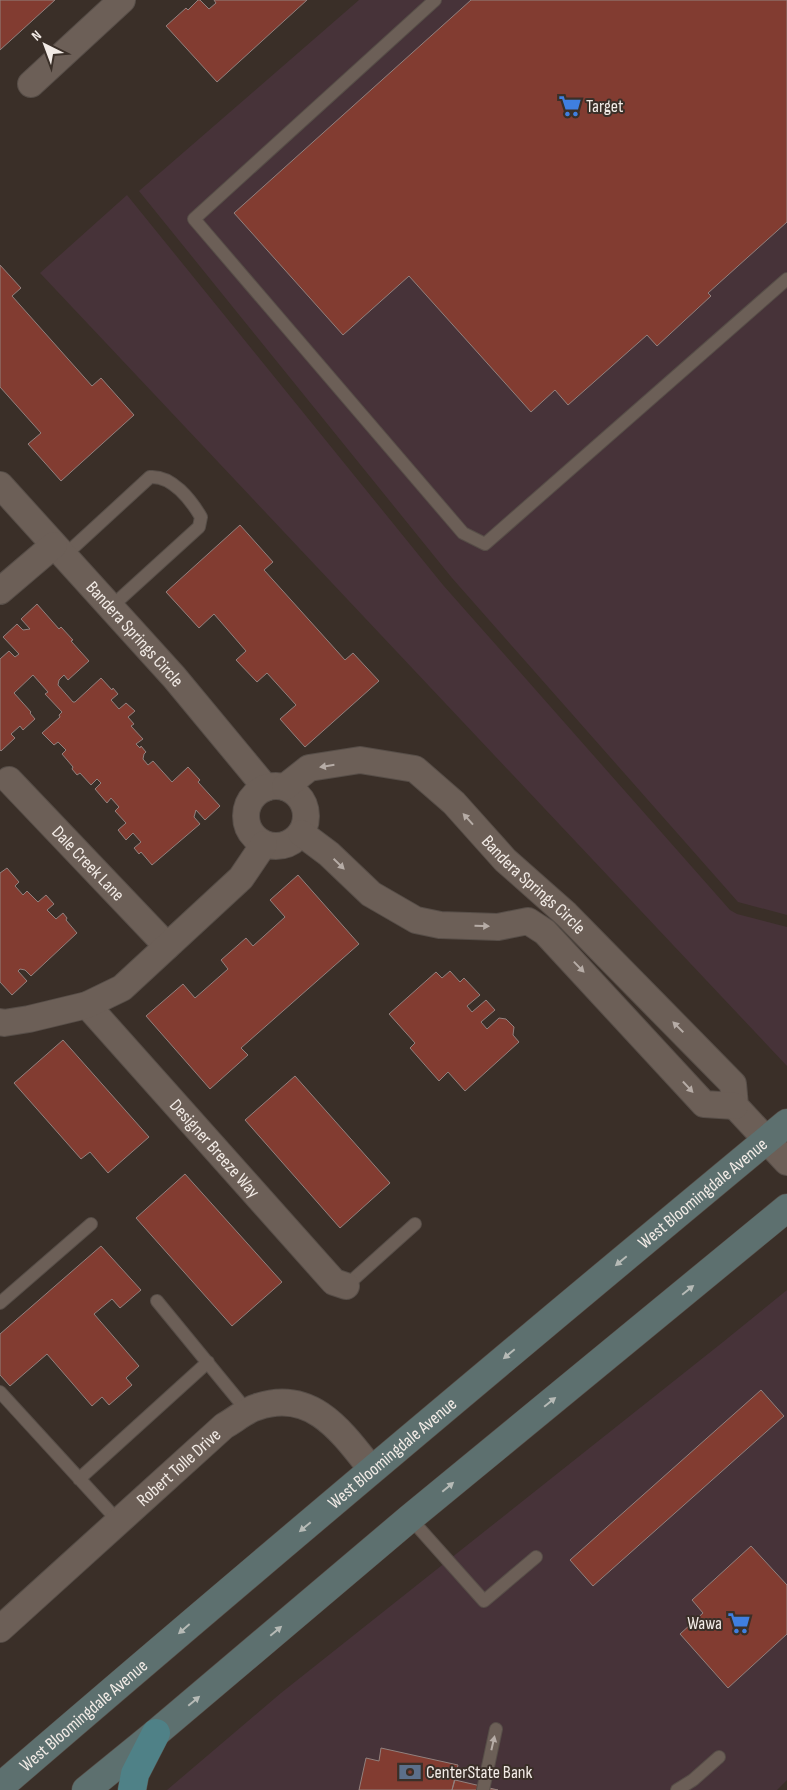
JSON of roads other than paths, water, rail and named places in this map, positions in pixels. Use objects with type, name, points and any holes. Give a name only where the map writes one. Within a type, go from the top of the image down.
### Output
[{"type":"main road","name":"West Bloomingdale Avenue","points":[[0,1787],[546,1322],[777,1132]]},
{"type":"main road","points":[[86,1790],[410,1518],[787,1208]]},
{"type":"main road","points":[[132,1790],[135,1774],[156,1733]]},
{"type":"street","points":[[31,84],[121,0]]},
{"type":"street","name":"Bandera Springs Circle","points":[[0,485],[275,788],[309,768],[360,760],[415,769],[454,803],[504,860],[566,914],[733,1084],[735,1106],[704,1104],[545,932],[528,921],[498,927],[440,925],[416,920],[370,894],[329,854],[301,833]]},
{"type":"street","points":[[0,591],[59,550]]},
{"type":"street","name":"Dale Creek Lane","points":[[9,780],[167,946]]},
{"type":"street","points":[[275,788],[294,792],[301,798],[305,807],[305,826],[301,833],[293,842],[284,845],[264,844],[256,838],[249,831],[246,821],[247,810],[253,797],[275,788]]},
{"type":"street","points":[[0,1022],[29,1019],[87,1005],[122,988],[242,878],[264,844]]},
{"type":"street","name":"Designer Breeze Way","points":[[87,1005],[334,1282],[346,1286]]},
{"type":"street","points":[[735,1106],[777,1132],[787,1162]]},
{"type":"street","name":"Robert Tolle Drive","points":[[0,1629],[224,1426],[256,1407],[275,1402],[296,1403],[314,1409],[340,1432],[372,1470]]},
{"type":"lane","points":[[436,0],[194,219],[463,533],[485,544],[787,279]]},
{"type":"lane","points":[[59,550],[150,477],[156,476],[170,482],[193,503],[202,517],[199,527],[111,607]]},
{"type":"lane","points":[[0,1303],[91,1224]]},
{"type":"lane","points":[[346,1286],[415,1224]]},
{"type":"lane","points":[[157,1301],[248,1412]]},
{"type":"lane","points":[[79,1479],[208,1362]]},
{"type":"lane","points":[[0,1392],[119,1522]]},
{"type":"lane","points":[[410,1518],[484,1601],[536,1557]]},
{"type":"lane","points":[[483,1790],[496,1730]]},
{"type":"lane","points":[[677,1790],[693,1780],[719,1757]]},
{"type":"place","name":"Target","points":[[570,106]]},
{"type":"place","name":"Wawa","points":[[739,1623]]},
{"type":"place","name":"CenterState Bank","points":[[410,1772]]}]
